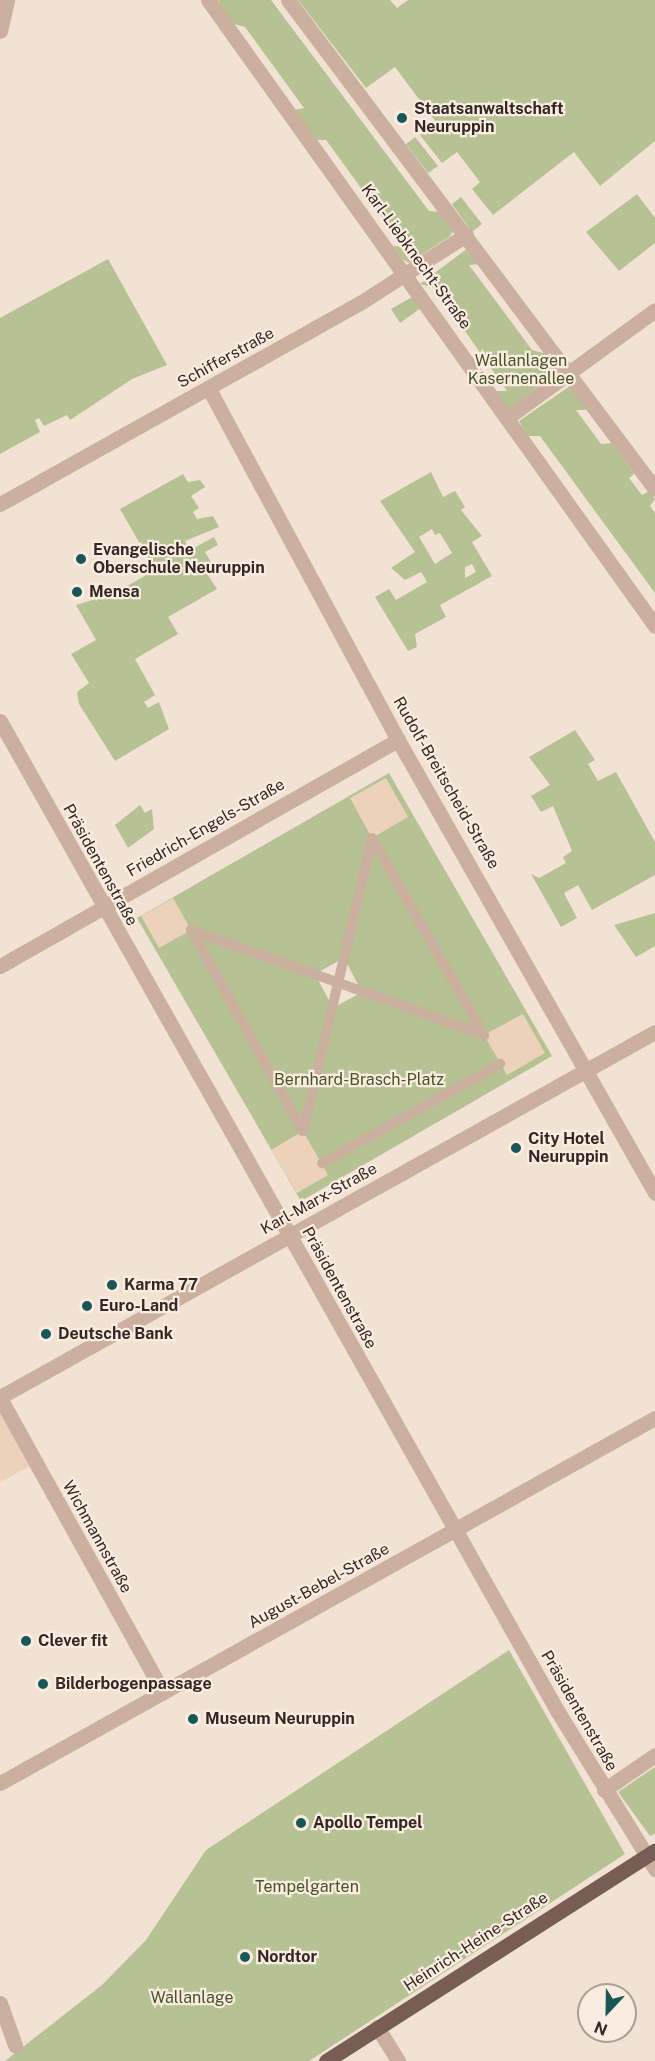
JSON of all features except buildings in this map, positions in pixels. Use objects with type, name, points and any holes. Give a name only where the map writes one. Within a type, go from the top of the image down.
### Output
[{"type":"main road","name":"Heinrich-Heine-Straße","points":[[326,2061],[650,1853]]},
{"type":"street","points":[[0,31],[7,0]]},
{"type":"street","name":"Karl-Liebknecht-Straße","points":[[208,0],[409,274],[507,418],[655,626]]},
{"type":"street","points":[[288,0],[655,489]]},
{"type":"street","name":"Schifferstraße","points":[[0,504],[209,389],[409,274],[466,235]]},
{"type":"street","points":[[507,418],[655,310]]},
{"type":"street","name":"Rudolf-Breitscheid-Straße","points":[[209,389],[398,740],[655,1192]]},
{"type":"street","name":"Präsidentenstraße","points":[[0,721],[455,1531],[604,1790],[650,1853],[655,1869]]},
{"type":"street","name":"Friedrich-Engels-Straße","points":[[0,966],[398,740]]},
{"type":"street","points":[[338,982],[303,1131],[191,930],[338,982],[484,1035],[372,838],[338,982]]},
{"type":"street","name":"Karl-Marx-Straße","points":[[0,1398],[655,1032]]},
{"type":"street","points":[[322,1163],[500,1064]]},
{"type":"street","name":"Wichmannstraße","points":[[0,1398],[163,1692]]},
{"type":"street","name":"August-Bebel-Straße","points":[[0,1784],[655,1418]]},
{"type":"street","points":[[604,1790],[655,1755]]},
{"type":"street","points":[[0,2003],[15,2044]]},
{"type":"street","points":[[376,2027],[399,2061]]},
{"type":"green space","points":[[218,0],[271,0],[429,211],[441,212],[453,232],[449,237],[409,263],[402,259],[393,246],[404,247],[326,140],[314,140],[294,110],[304,108],[245,27],[230,23]]},
{"type":"green space","points":[[298,0],[390,0],[397,8],[408,0],[655,0],[655,141],[600,186],[574,152],[493,215],[472,189],[480,182],[457,152],[442,163],[420,135],[436,122],[395,67],[366,88]]},
{"type":"green space","points":[[415,137],[438,166],[428,173],[406,144]]},
{"type":"green space","points":[[637,194],[655,218],[655,243],[619,271],[586,232]]},
{"type":"green space","points":[[461,197],[482,224],[472,232],[452,204]]},
{"type":"green space","name":"Wallanlagen Kasernenallee","points":[[468,248],[481,264],[469,265],[532,350],[547,354],[555,365],[553,375],[509,409],[495,391],[507,391],[435,288],[420,284]]},
{"type":"green space","points":[[108,259],[167,365],[132,379],[70,420],[67,415],[44,426],[39,418],[35,420],[40,432],[0,454],[0,318]]},
{"type":"green space","points":[[412,297],[421,308],[400,323],[391,309]]},
{"type":"green space","name":"Wallanlagen Kasernenallee","points":[[570,386],[587,410],[576,410],[601,444],[612,443],[634,474],[629,478],[642,495],[649,491],[655,499],[650,506],[655,513],[655,593],[540,436],[528,436],[519,421]]},
{"type":"green space","points":[[431,472],[443,497],[455,491],[465,507],[461,510],[482,536],[472,542],[492,576],[440,605],[446,617],[415,634],[417,647],[408,651],[375,597],[389,589],[396,600],[427,582],[421,572],[405,580],[391,568],[415,552],[380,501]],"holes":[[[432,529],[435,535],[440,533],[452,553],[435,564],[419,537]],[[472,564],[476,572],[465,578],[465,567]]]},
{"type":"green space","points":[[183,474],[188,482],[200,480],[205,487],[191,496],[199,508],[193,512],[197,519],[213,516],[219,527],[185,541],[190,550],[214,537],[218,545],[205,552],[216,570],[208,575],[217,589],[168,617],[178,634],[135,659],[155,695],[144,702],[148,708],[159,702],[169,729],[115,761],[79,704],[77,692],[89,683],[71,654],[96,640],[76,605],[96,599],[102,590],[108,597],[155,570],[120,509]]},
{"type":"green space","points":[[575,730],[595,760],[588,764],[598,781],[616,772],[655,842],[655,875],[592,910],[578,885],[564,893],[577,918],[561,927],[531,874],[539,878],[566,863],[563,857],[572,851],[553,806],[541,812],[531,796],[550,785],[529,757]]},
{"type":"green space","name":"Bernhard-Brasch-Platz","points":[[389,773],[552,1056],[301,1201],[137,918]],"holes":[[[344,958],[362,992],[333,1008],[315,974]]]},
{"type":"green space","points":[[140,805],[145,813],[152,809],[154,829],[128,848],[115,825]]},
{"type":"green space","points":[[655,913],[655,946],[636,957],[614,925]]},
{"type":"green space","points":[[509,1650],[625,1854],[309,2061],[5,2061],[102,1985],[146,1940],[206,1850]]},
{"type":"green space","points":[[655,1767],[655,1834],[650,1836],[618,1792]]},
{"type":"shaded area","points":[[386,778],[408,817],[372,838],[350,798]]},
{"type":"shaded area","points":[[173,898],[191,930],[159,948],[141,916]]},
{"type":"shaded area","points":[[523,1014],[545,1053],[507,1075],[484,1035]]},
{"type":"shaded area","points":[[303,1131],[328,1175],[297,1193],[271,1150]]},
{"type":"shaded area","points":[[0,1398],[36,1463],[0,1482]]},
{"type":"place","name":"Staatsanwaltschaft Neuruppin","points":[[402,118]]},
{"type":"place","name":"Evangelische Oberschule Neuruppin","points":[[81,559]]},
{"type":"place","name":"Mensa","points":[[77,592]]},
{"type":"place","name":"City Hotel Neuruppin","points":[[516,1148]]},
{"type":"place","name":"Karma 77","points":[[112,1285]]},
{"type":"place","name":"Euro-Land","points":[[87,1306]]},
{"type":"place","name":"Deutsche Bank","points":[[46,1334]]},
{"type":"place","name":"Clever fit","points":[[26,1641]]},
{"type":"place","name":"Bilderbogenpassage","points":[[43,1684]]},
{"type":"place","name":"Museum Neuruppin","points":[[193,1719]]},
{"type":"place","name":"Apollo Tempel","points":[[301,1823]]},
{"type":"place","name":"Nordtor","points":[[245,1957]]},
{"type":"park label","name":"Tempelgarten","points":[[307,1887]]},
{"type":"park label","name":"Wallanlage","points":[[192,1998]]}]
